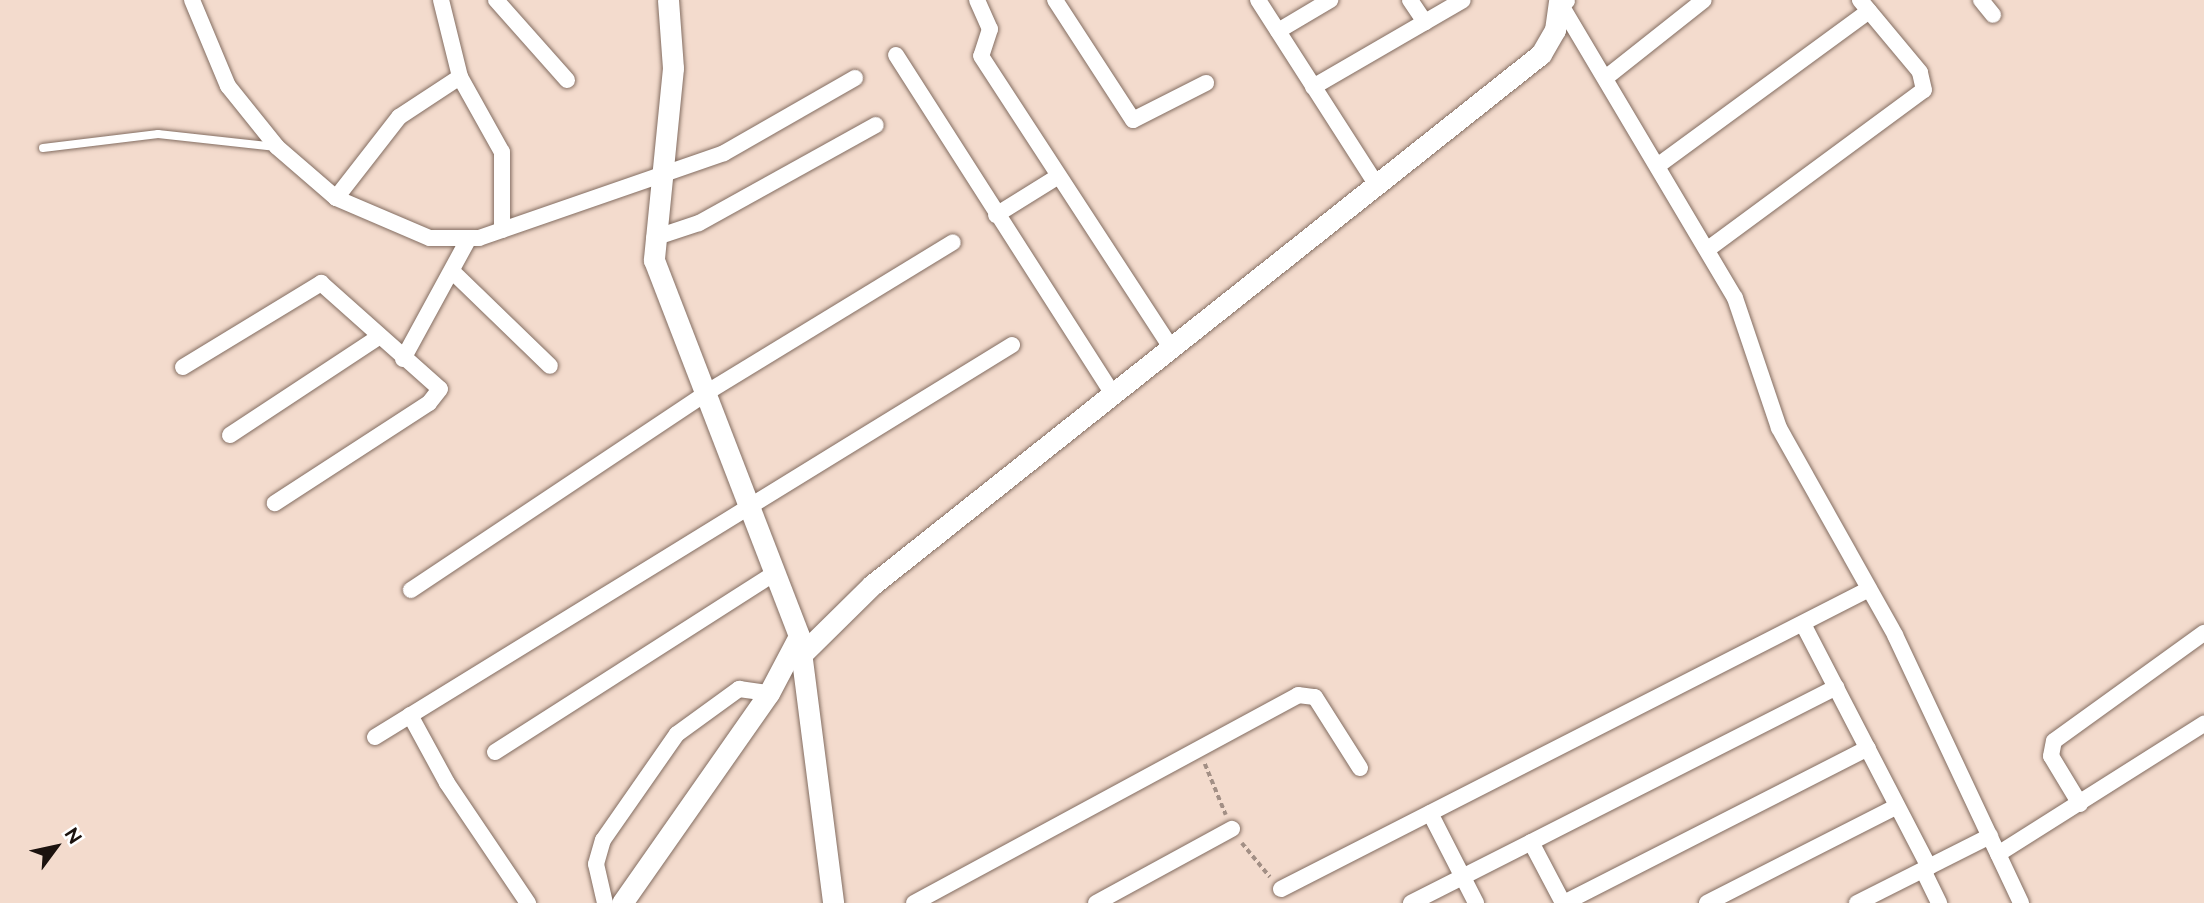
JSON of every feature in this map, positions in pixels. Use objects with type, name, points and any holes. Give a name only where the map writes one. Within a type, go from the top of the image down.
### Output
[{"type":"main road","points":[[668,0],[673,68],[659,175],[654,261],[749,504],[800,645],[833,903]]},
{"type":"main road","points":[[622,903],[800,645],[1541,54],[1563,2]]},
{"type":"street","points":[[192,0],[228,86],[277,147],[336,198],[430,238],[468,240],[724,153],[855,78]]},
{"type":"street","points":[[442,0],[460,77],[502,152],[502,230]]},
{"type":"street","points":[[496,0],[567,80]]},
{"type":"street","points":[[977,0],[990,29],[981,56],[1057,177],[1171,348]]},
{"type":"street","points":[[1055,0],[1133,120],[1206,83]]},
{"type":"street","points":[[1258,0],[1377,187]]},
{"type":"street","points":[[1278,31],[1330,0]]},
{"type":"street","points":[[1410,0],[1424,22]]},
{"type":"street","points":[[1314,87],[1463,0]]},
{"type":"street","points":[[1608,76],[1704,0]]},
{"type":"street","points":[[1981,0],[1993,15]]},
{"type":"street","points":[[1563,2],[1708,249],[1749,330],[1779,428],[1869,589],[2021,903]]},
{"type":"street","points":[[1660,164],[1865,5],[1920,72],[1924,90],[1708,249]]},
{"type":"street","points":[[896,55],[1114,396]]},
{"type":"street","points":[[336,198],[399,117],[460,77]]},
{"type":"street","points":[[654,238],[699,223],[876,125]]},
{"type":"street","points":[[996,215],[1057,177]]},
{"type":"street","points":[[403,359],[454,274],[468,240]]},
{"type":"street","points":[[411,590],[706,393],[953,242]]},
{"type":"street","points":[[454,274],[550,366]]},
{"type":"street","points":[[183,367],[315,283],[377,338],[437,385],[435,398],[275,503]]},
{"type":"street","points":[[230,435],[377,338]]},
{"type":"street","points":[[375,737],[749,504],[1012,345]]},
{"type":"street","points":[[495,752],[775,573]]},
{"type":"street","points":[[1281,889],[1869,589]]},
{"type":"street","points":[[1803,624],[1897,806],[1939,903]]},
{"type":"street","points":[[2080,804],[2051,756],[2054,741],[2204,633]]},
{"type":"street","points":[[1411,903],[1836,687]]},
{"type":"street","points":[[606,903],[596,864],[603,840],[677,734],[738,689],[769,692]]},
{"type":"street","points":[[914,903],[1298,695],[1315,697],[1360,768]]},
{"type":"street","points":[[410,715],[447,783],[528,903]]},
{"type":"street","points":[[1998,854],[2204,724]]},
{"type":"street","points":[[1531,842],[1564,903],[1868,748]]},
{"type":"street","points":[[1707,903],[1897,806]]},
{"type":"street","points":[[1430,813],[1476,903]]},
{"type":"street","points":[[1096,903],[1232,829]]},
{"type":"street","points":[[1857,903],[1990,836]]},
{"type":"lane","points":[[43,148],[158,134],[277,147]]}]
